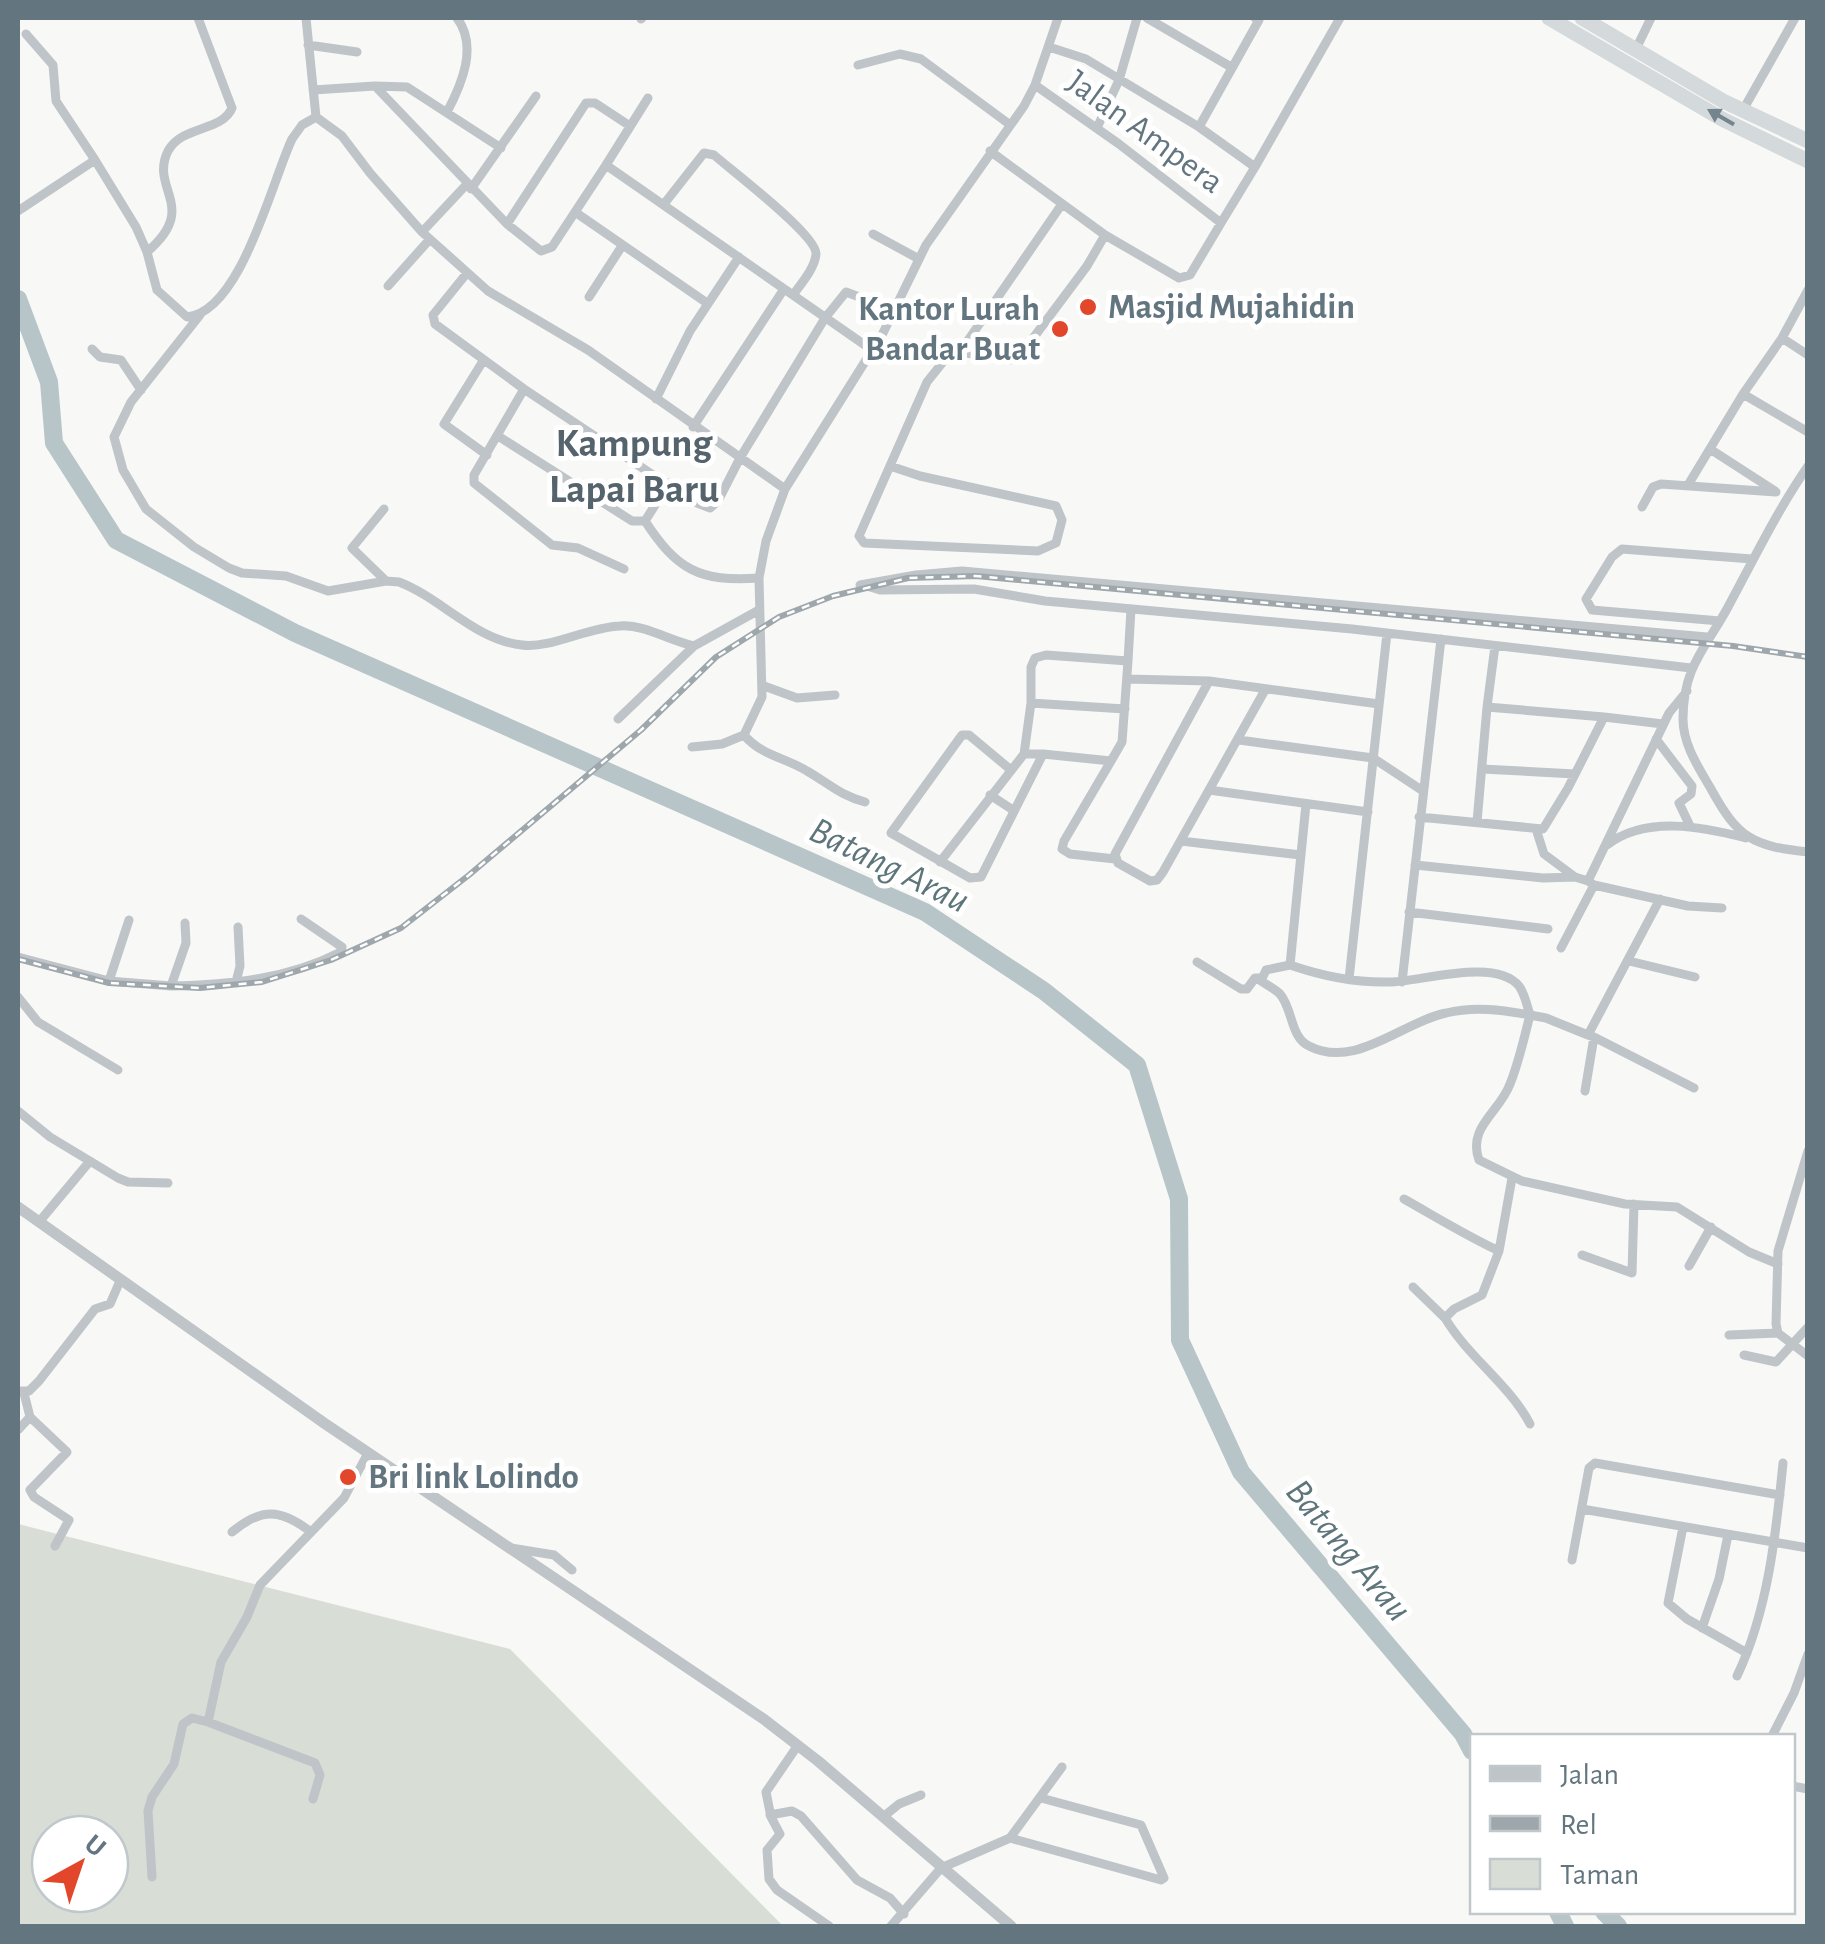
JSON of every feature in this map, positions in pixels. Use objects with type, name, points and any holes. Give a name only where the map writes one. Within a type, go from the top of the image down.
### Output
[{"type":"highway","points":[[1549,18],[1722,119],[1808,161]]},
{"type":"highway","points":[[1582,18],[1742,110],[1808,141]]},
{"type":"street","points":[[147,252],[162,239],[173,216],[165,174],[170,147],[180,137],[226,118],[232,108],[198,18]]},
{"type":"street","points":[[306,18],[316,116],[342,136],[426,235],[488,291],[588,350],[785,490]]},
{"type":"street","points":[[447,112],[468,53],[464,28],[457,18]]},
{"type":"street","name":"Jalan Ampera","points":[[764,686],[759,578],[766,542],[785,490],[872,350],[926,245],[1035,85],[1058,18]]},
{"type":"street","points":[[1097,128],[1119,80],[1137,18]]},
{"type":"street","points":[[1147,18],[1231,67]]},
{"type":"street","points":[[1199,127],[1258,18]]},
{"type":"street","points":[[1222,223],[1340,18]]},
{"type":"street","points":[[1636,49],[1652,18]]},
{"type":"street","points":[[1742,110],[1795,18]]},
{"type":"street","points":[[26,34],[53,65],[56,101],[117,194],[147,252],[156,290],[182,314],[200,315]]},
{"type":"street","points":[[308,46],[357,52]]},
{"type":"street","points":[[1048,47],[1086,60],[1199,127],[1255,167]]},
{"type":"street","points":[[858,65],[900,54],[921,59],[1009,124]]},
{"type":"street","name":"Jalan Ampera","points":[[990,151],[1105,235],[1183,278],[1190,275],[1222,223],[1035,85]]},
{"type":"street","points":[[375,86],[507,224],[545,251],[552,247],[648,98]]},
{"type":"street","points":[[313,90],[407,87],[502,148]]},
{"type":"street","points":[[388,286],[426,235],[502,148],[536,96]]},
{"type":"street","points":[[507,224],[586,102],[595,102],[630,126]]},
{"type":"street","points":[[316,116],[292,138],[232,281],[141,390],[114,437],[134,493],[159,522],[236,572],[286,576],[328,591],[386,581],[406,585],[483,632],[519,645],[537,645],[582,631],[632,626],[694,646]]},
{"type":"street","points":[[664,204],[707,151],[786,217],[814,245],[816,255],[807,276],[788,292],[693,426]]},
{"type":"street","points":[[18,211],[94,160]]},
{"type":"street","points":[[606,165],[872,350]]},
{"type":"street","points":[[890,466],[1056,506],[1062,514],[1056,543],[1043,550],[864,543],[859,532],[927,382],[948,358],[960,352],[1062,204]]},
{"type":"street","points":[[575,212],[707,304]]},
{"type":"street","points":[[873,234],[919,259]]},
{"type":"street","points":[[960,352],[1010,360],[1022,353],[1087,266],[1105,235]]},
{"type":"street","points":[[589,296],[622,246]]},
{"type":"street","points":[[656,399],[707,304],[739,257]]},
{"type":"street","points":[[466,274],[433,315],[433,321],[524,389],[706,507],[713,506],[825,318],[846,292],[862,298]]},
{"type":"street","points":[[1688,485],[1782,338],[1808,290]]},
{"type":"street","points":[[1782,338],[1808,355]]},
{"type":"street","points":[[92,349],[100,358],[121,360],[141,390]]},
{"type":"street","points":[[483,361],[444,424],[487,455]]},
{"type":"street","points":[[524,389],[473,479],[552,545],[566,545],[624,569]]},
{"type":"street","points":[[1743,394],[1808,432]]},
{"type":"street","points":[[498,436],[632,521],[645,521]]},
{"type":"street","points":[[1710,449],[1787,498]]},
{"type":"street","points":[[1748,838],[1723,813],[1692,757],[1684,728],[1687,691],[1691,668],[1707,637],[1720,622],[1752,559],[1808,466]]},
{"type":"street","points":[[645,521],[669,484]]},
{"type":"street","points":[[1642,506],[1656,485],[1776,492]]},
{"type":"street","points":[[384,509],[352,548],[386,581]]},
{"type":"street","points":[[645,521],[665,552],[687,569],[728,578],[759,578]]},
{"type":"street","points":[[1720,622],[1592,610],[1586,599],[1612,557],[1622,549],[1752,559]]},
{"type":"street","points":[[1691,668],[1387,633],[1045,601],[974,589],[880,590],[860,585],[916,574],[962,571],[1707,637]]},
{"type":"street","points":[[1131,609],[1122,742],[1062,850],[1116,859],[1156,881],[1266,690]]},
{"type":"street","points":[[618,719],[694,646],[759,610]]},
{"type":"street","points":[[1350,979],[1387,633]]},
{"type":"street","points":[[1402,982],[1441,639]]},
{"type":"street","points":[[1478,822],[1495,646]]},
{"type":"street","points":[[940,862],[1024,754],[1031,666],[1039,656],[1128,661]]},
{"type":"street","points":[[1127,679],[1209,681],[1379,704]]},
{"type":"street","points":[[1116,859],[1119,845],[1209,681]]},
{"type":"street","points":[[692,747],[722,744],[744,734],[764,686],[797,698],[835,695]]},
{"type":"street","points":[[1561,948],[1604,846],[1663,724],[1687,691]]},
{"type":"street","points":[[1031,703],[1124,708]]},
{"type":"street","points":[[1487,706],[1663,724]]},
{"type":"street","points":[[1419,817],[1546,827],[1604,717]]},
{"type":"street","points":[[744,734],[762,752],[804,769],[838,793],[865,802]]},
{"type":"street","points":[[1010,770],[969,735],[962,735],[892,829],[893,836],[970,878],[981,877],[1043,754]]},
{"type":"street","points":[[1656,739],[1692,786],[1690,794],[1678,804],[1690,826]]},
{"type":"street","points":[[1239,740],[1374,758],[1422,791]]},
{"type":"street","points":[[1024,754],[1110,761]]},
{"type":"street","points":[[1482,769],[1575,774]]},
{"type":"street","points":[[1209,790],[1368,812]]},
{"type":"street","points":[[990,795],[1013,810]]},
{"type":"street","points":[[1290,965],[1306,804]]},
{"type":"street","points":[[1604,846],[1621,835],[1690,826],[1808,852]]},
{"type":"street","points":[[1536,829],[1544,854],[1575,877],[1688,906],[1722,908]]},
{"type":"street","points":[[1181,841],[1301,856]]},
{"type":"street","points":[[1415,864],[1542,878],[1575,877]]},
{"type":"street","points":[[1585,1091],[1591,1036],[1660,899]]},
{"type":"street","points":[[1409,912],[1548,929]]},
{"type":"street","points":[[18,957],[109,981],[171,986],[259,981],[322,962],[341,952],[342,947],[301,918]]},
{"type":"street","points":[[109,981],[129,920]]},
{"type":"street","points":[[171,986],[186,942],[185,923]]},
{"type":"street","points":[[236,982],[240,966],[238,926]]},
{"type":"street","points":[[1628,961],[1695,977]]},
{"type":"street","points":[[1196,962],[1242,989],[1255,978],[1261,978],[1284,1000],[1298,1037],[1322,1051],[1360,1050],[1417,1021],[1451,1011],[1486,1008],[1546,1018],[1694,1088]]},
{"type":"street","points":[[1261,978],[1270,968],[1290,965],[1350,979],[1402,982],[1444,972],[1504,978],[1519,987],[1530,1016],[1512,1082],[1499,1106],[1481,1124],[1476,1154],[1479,1160],[1512,1178],[1634,1204],[1677,1207],[1749,1252],[1778,1264]]},
{"type":"street","points":[[18,997],[38,1022],[118,1070]]},
{"type":"street","points":[[18,1111],[50,1137],[128,1182],[168,1184]]},
{"type":"street","points":[[1778,1333],[1778,1264],[1783,1231],[1808,1151]]},
{"type":"street","points":[[39,1222],[90,1160]]},
{"type":"street","points":[[1444,1318],[1482,1295],[1498,1251],[1512,1178]]},
{"type":"street","points":[[1404,1199],[1498,1251]]},
{"type":"street","points":[[1582,1255],[1632,1273],[1634,1204]]},
{"type":"street","points":[[18,1206],[120,1281],[798,1745],[1010,1926]]},
{"type":"street","points":[[1689,1266],[1711,1227]]},
{"type":"street","points":[[56,1546],[70,1520],[34,1498],[30,1490],[67,1452],[30,1417],[20,1392],[39,1381],[95,1309],[110,1304],[120,1281]]},
{"type":"street","points":[[1413,1287],[1499,1385],[1512,1393],[1530,1424]]},
{"type":"street","points":[[1744,1355],[1772,1363],[1808,1328]]},
{"type":"street","points":[[1728,1336],[1778,1333],[1808,1356]]},
{"type":"street","points":[[18,1430],[30,1417]]},
{"type":"street","points":[[208,1722],[221,1662],[260,1585],[344,1498],[368,1452]]},
{"type":"street","points":[[1572,1560],[1589,1468],[1595,1463],[1780,1495]]},
{"type":"street","points":[[1737,1676],[1769,1571],[1784,1463]]},
{"type":"street","points":[[1582,1509],[1808,1548]]},
{"type":"street","points":[[232,1532],[254,1517],[276,1514],[289,1516],[311,1532]]},
{"type":"street","points":[[1684,1527],[1668,1603],[1676,1612],[1747,1653]]},
{"type":"street","points":[[1702,1628],[1719,1580],[1728,1534]]},
{"type":"street","points":[[508,1548],[554,1555],[572,1570]]},
{"type":"street","points":[[1773,1734],[1808,1654]]},
{"type":"street","points":[[152,1877],[147,1820],[150,1801],[174,1764],[183,1724],[192,1718],[315,1764],[320,1775],[313,1799]]},
{"type":"street","points":[[798,1745],[768,1788],[770,1815],[780,1834],[767,1850],[767,1872],[772,1885],[829,1926]]},
{"type":"street","points":[[892,1926],[941,1868],[1010,1838],[1062,1767]]},
{"type":"street","points":[[883,1817],[899,1804],[921,1795]]},
{"type":"street","points":[[1010,1838],[1164,1878],[1140,1825],[1040,1798]]},
{"type":"street","points":[[770,1815],[792,1811],[801,1816],[857,1880],[884,1893],[904,1914]]},
{"type":"green space","points":[[18,1524],[510,1649],[783,1926],[18,1926]]},
{"type":"waterway","name":"Batang Arau","points":[[18,299],[49,382],[54,443],[116,540],[295,633],[925,912],[1044,991],[1137,1065],[1179,1199],[1180,1340],[1241,1472],[1463,1734],[1470,1747]]},
{"type":"waterway","points":[[1559,1914],[1565,1926]]},
{"type":"waterway","points":[[1606,1914],[1618,1926]]},
{"type":"railway","points":[[18,959],[109,983],[200,988],[262,982],[331,960],[401,928],[469,875],[641,730],[716,657],[779,617],[833,596],[908,578],[976,576],[1733,646],[1808,657]]},
{"type":"place","name":"Masjid Mujahidin","points":[[1088,307]]},
{"type":"place","name":"Kantor Lurah Bandar Buat","points":[[1060,329]]},
{"type":"place","name":"Bri link Lolindo","points":[[348,1477]]},
{"type":"district","name":"Kampung Lapai Baru","points":[[634,467]]}]
